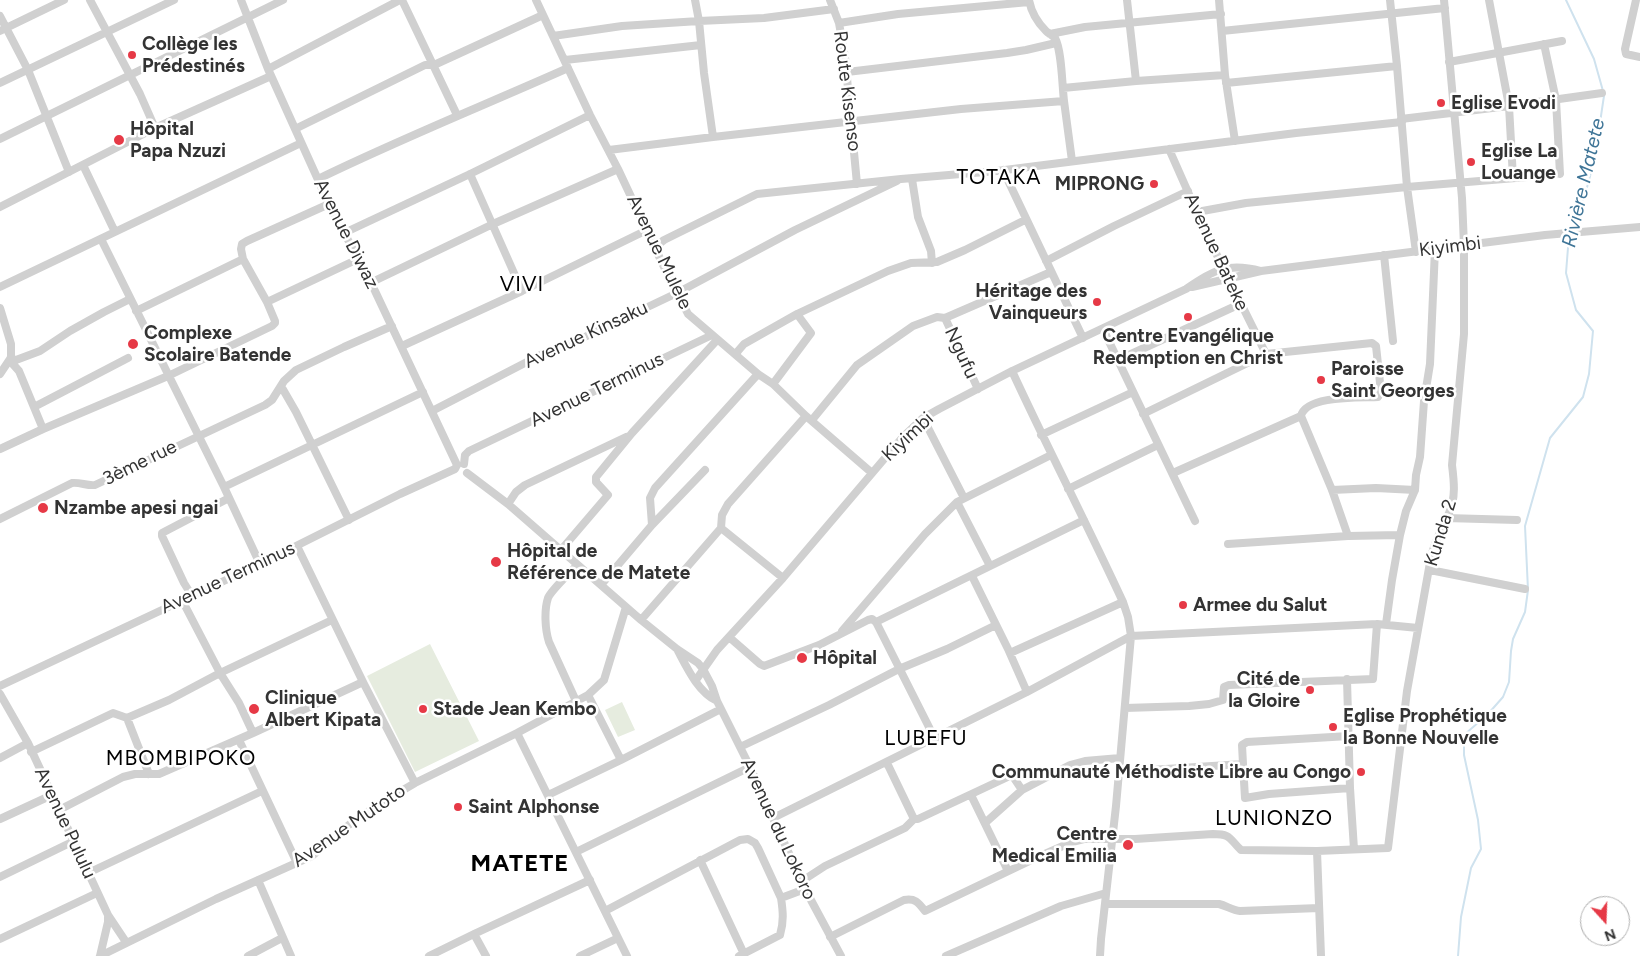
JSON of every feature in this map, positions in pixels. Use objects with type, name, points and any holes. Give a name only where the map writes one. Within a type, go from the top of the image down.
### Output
[{"type":"street","points":[[3,30],[64,0]]},
{"type":"street","points":[[90,0],[131,75],[155,128]]},
{"type":"street","points":[[0,83],[174,0]]},
{"type":"street","name":"Avenue Diwaz","points":[[241,0],[270,72],[329,204],[402,346],[459,466]]},
{"type":"street","points":[[0,139],[283,0]]},
{"type":"street","points":[[0,207],[270,72],[401,0],[458,115]]},
{"type":"street","name":"Avenue Mulele","points":[[536,0],[590,115],[609,150],[688,314],[736,356],[773,384],[872,472]]},
{"type":"street","points":[[695,0],[713,137]]},
{"type":"street","name":"Route Kisenso","points":[[830,0],[839,23],[846,57],[858,184]]},
{"type":"street","points":[[1127,0],[1136,81]]},
{"type":"street","points":[[1219,0],[1225,79],[1235,141]]},
{"type":"street","points":[[1390,0],[1416,252]]},
{"type":"street","points":[[1489,0],[1509,106],[1513,178]]},
{"type":"street","points":[[1636,0],[1625,50],[1626,54],[1640,57]]},
{"type":"street","points":[[839,23],[890,15],[1029,1],[1034,15],[1056,43],[1072,161]]},
{"type":"street","points":[[1222,31],[1392,14],[1445,4]]},
{"type":"street","name":"Kunda 2","points":[[1354,849],[1388,848],[1407,691],[1418,628],[1435,542],[1449,513],[1455,484],[1452,465],[1464,334],[1464,246],[1455,112],[1445,4]]},
{"type":"street","points":[[554,36],[622,26],[764,18],[834,9]]},
{"type":"street","points":[[1050,34],[1085,27],[1221,14]]},
{"type":"street","points":[[295,128],[425,65],[434,66],[543,15]]},
{"type":"street","points":[[0,16],[3,30],[28,70],[69,172]]},
{"type":"street","points":[[1449,62],[1562,41]]},
{"type":"street","points":[[847,72],[1007,53],[1056,43]]},
{"type":"street","points":[[1197,212],[1246,203],[1560,174],[1556,100],[1544,44]]},
{"type":"street","points":[[318,179],[388,145],[490,103],[566,64],[701,45]]},
{"type":"street","points":[[1063,88],[1136,81],[1225,79],[1398,66]]},
{"type":"street","points":[[655,247],[664,240],[757,194],[1003,170],[1401,121],[1602,93]]},
{"type":"street","points":[[609,150],[961,109],[1064,101]]},
{"type":"street","points":[[344,233],[590,115]]},
{"type":"street","points":[[0,287],[301,143]]},
{"type":"street","name":"Avenue Bateke","points":[[1169,149],[1240,304],[1266,354]]},
{"type":"street","points":[[83,165],[115,232]]},
{"type":"street","points":[[370,283],[492,224],[618,169]]},
{"type":"street","points":[[1003,170],[1025,220],[1083,338]]},
{"type":"street","points":[[470,174],[522,291]]},
{"type":"street","name":"Avenue Kinsaku","points":[[432,411],[552,349],[570,344],[677,293],[794,230],[901,179]]},
{"type":"street","points":[[912,179],[918,217],[931,251],[932,263]]},
{"type":"street","points":[[1046,261],[1188,191]]},
{"type":"street","points":[[0,449],[168,376],[274,325],[275,321],[267,302],[243,259],[242,244],[329,204]]},
{"type":"street","points":[[736,356],[744,344],[797,314],[888,271],[918,262],[937,262],[1025,220]]},
{"type":"street","name":"Kiyimbi","points":[[1261,270],[1545,235],[1640,226]]},
{"type":"street","points":[[402,346],[522,291],[647,230]]},
{"type":"street","points":[[101,238],[260,564]]},
{"type":"street","points":[[1386,624],[1400,535],[1406,511],[1415,490],[1420,457],[1424,400],[1430,364],[1435,249]]},
{"type":"street","points":[[1384,255],[1393,341]]},
{"type":"street","points":[[136,311],[243,259]]},
{"type":"street","points":[[267,302],[358,259]]},
{"type":"street","points":[[1186,289],[1207,275],[1224,268],[1236,266],[1261,270]]},
{"type":"street","points":[[1186,289],[1261,270]]},
{"type":"street","points":[[641,620],[720,528],[722,516],[728,504],[857,365],[913,326],[937,316],[945,318],[1051,272]]},
{"type":"street","name":"Kiyimbi","points":[[688,670],[700,666],[730,637],[783,578],[872,472],[902,438],[923,418],[1012,371],[1186,289]]},
{"type":"street","points":[[10,358],[16,360],[40,351],[70,331],[130,299]]},
{"type":"street","points":[[1118,360],[1240,304]]},
{"type":"street","points":[[1,312],[11,344],[11,362],[19,371],[43,429]]},
{"type":"street","points":[[773,384],[811,333],[797,314]]},
{"type":"street","name":"Ngufu","points":[[945,318],[978,388]]},
{"type":"street","name":"3ème rue","points":[[0,519],[72,483],[78,482],[91,486],[95,485],[265,405],[272,400],[284,380],[296,370],[392,326]]},
{"type":"street","points":[[1103,329],[1195,522]]},
{"type":"street","points":[[561,550],[608,495],[596,482],[596,477],[714,337]]},
{"type":"street","name":"Avenue Terminus","points":[[0,686],[298,546],[459,466],[469,451],[714,337]]},
{"type":"street","points":[[1143,414],[1266,354],[1372,343],[1376,346],[1380,395],[1378,397],[1320,401],[1310,404],[1302,412],[1301,416],[1173,473]]},
{"type":"street","points":[[0,374],[10,358]]},
{"type":"street","points":[[34,407],[128,358]]},
{"type":"street","points":[[1012,371],[1051,456],[1123,602],[1131,636],[1100,956]]},
{"type":"street","points":[[652,525],[650,498],[655,488],[758,374]]},
{"type":"street","points":[[282,386],[350,520]]},
{"type":"street","points":[[224,487],[423,392]]},
{"type":"street","points":[[1041,435],[1133,392]]},
{"type":"street","points":[[1301,416],[1332,490],[1348,536]]},
{"type":"street","points":[[923,418],[990,566]]},
{"type":"street","points":[[508,504],[516,492],[525,485],[632,434]]},
{"type":"street","points":[[1068,489],[1158,445]]},
{"type":"street","points":[[839,635],[925,534],[960,500],[1051,456]]},
{"type":"street","points":[[459,466],[456,473],[464,475],[466,472],[508,504],[641,620],[700,666]]},
{"type":"street","points":[[601,585],[652,525],[705,470]]},
{"type":"street","points":[[1332,490],[1376,488],[1415,490]]},
{"type":"street","points":[[192,596],[171,556],[162,533],[229,498]]},
{"type":"street","points":[[1446,518],[1517,520]]},
{"type":"street","points":[[876,622],[1084,520]]},
{"type":"street","points":[[720,528],[783,578]]},
{"type":"street","points":[[1228,544],[1348,536],[1400,535]]},
{"type":"street","points":[[298,546],[332,620],[415,783]]},
{"type":"street","points":[[576,701],[546,634],[546,621],[548,597],[578,565]]},
{"type":"street","points":[[1430,570],[1525,589]]},
{"type":"street","points":[[972,576],[1010,653],[1026,692]]},
{"type":"street","points":[[182,600],[220,673],[239,703],[253,733]]},
{"type":"street","points":[[1010,653],[1123,602]]},
{"type":"street","name":"Avenue Mutoto","points":[[100,956],[126,942],[312,856],[350,824],[415,783],[517,733],[588,695],[604,680],[626,607]]},
{"type":"street","points":[[730,637],[764,666],[819,645],[872,619],[876,622],[935,739]]},
{"type":"street","points":[[32,752],[113,713],[127,718],[169,700],[220,673],[332,620]]},
{"type":"street","points":[[1125,708],[1209,704],[1223,700],[1224,687],[1229,685],[1373,679],[1377,624]]},
{"type":"street","points":[[773,818],[935,739],[1131,636],[1377,624],[1418,628]]},
{"type":"street","points":[[740,747],[899,669],[947,649],[996,625]]},
{"type":"street","name":"Avenue du Lokoro","points":[[677,649],[688,670],[706,695],[716,700]]},
{"type":"street","name":"Kiyimbi","points":[[696,680],[700,666]]},
{"type":"street","name":"Avenue du Lokoro","points":[[700,666],[712,686],[716,700],[750,767],[805,889],[841,956]]},
{"type":"street","points":[[830,937],[885,908],[911,898],[917,900],[926,911],[1008,871],[1072,842],[1084,839],[1225,834],[1232,838],[1241,850],[1317,851],[1354,849],[1347,679]]},
{"type":"street","points":[[59,810],[123,777],[135,774],[158,774],[239,740],[363,682]]},
{"type":"street","name":"Avenue Pululu","points":[[0,694],[28,743],[108,915],[126,942]]},
{"type":"street","points":[[588,695],[621,760]]},
{"type":"street","points":[[548,795],[722,709]]},
{"type":"street","points":[[127,718],[149,774]]},
{"type":"street","points":[[517,733],[606,910],[627,956]]},
{"type":"street","points":[[1350,736],[1247,742],[1242,745],[1244,798],[1269,794],[1350,788]]},
{"type":"street","points":[[239,740],[297,863]]},
{"type":"street","points":[[0,758],[28,743]]},
{"type":"street","points":[[985,823],[1022,790],[1070,765],[1094,759],[1120,758]]},
{"type":"street","points":[[887,763],[914,819]]},
{"type":"street","points":[[1119,772],[1243,764]]},
{"type":"street","points":[[576,852],[750,767]]},
{"type":"street","points":[[802,881],[825,866],[905,828],[914,819],[918,819],[1012,775],[1022,790]]},
{"type":"street","points":[[88,873],[262,790]]},
{"type":"street","points":[[0,819],[52,795]]},
{"type":"street","points":[[971,795],[1008,871]]},
{"type":"street","points":[[606,910],[700,860],[740,840],[748,839],[756,843],[781,898],[783,926],[780,936],[741,955],[700,860]]},
{"type":"street","points":[[0,877],[74,841]]},
{"type":"street","points":[[1317,851],[1321,956]]},
{"type":"street","points":[[258,880],[290,956]]},
{"type":"street","points":[[429,956],[590,880]]},
{"type":"street","points":[[781,898],[805,889]]},
{"type":"street","points":[[0,939],[97,893]]},
{"type":"street","points":[[946,956],[1061,906],[1106,893]]},
{"type":"street","points":[[1105,904],[1219,904],[1240,911],[1319,908]]},
{"type":"street","points":[[100,956],[108,915]]},
{"type":"street","points":[[474,934],[486,956]]},
{"type":"street","points":[[248,956],[282,938]]},
{"type":"street","points":[[580,956],[618,938]]},
{"type":"shaded area","name":"Stade Jean Kembo","points":[[430,644],[479,741],[415,772],[367,676]]},
{"type":"shaded area","points":[[622,702],[635,730],[618,737],[605,710]]},
{"type":"waterway","name":"Rivière Matete","points":[[1566,0],[1594,59],[1603,91]]},
{"type":"waterway","name":"Rivière Matete","points":[[1570,231],[1589,182],[1604,96]]},
{"type":"waterway","name":"Rivière Matete","points":[[1458,956],[1461,917],[1471,868],[1481,849],[1478,820],[1464,755],[1464,735],[1488,714],[1503,697],[1509,682],[1513,639],[1525,612],[1528,590],[1525,526],[1550,438],[1583,397],[1589,374],[1593,331],[1576,310],[1566,273],[1569,235]]},
{"type":"place","name":"Collège les Prédestinés","points":[[132,55]]},
{"type":"place","name":"Eglise Evodi","points":[[1441,103]]},
{"type":"place","name":"Hôpital Papa Nzuzi","points":[[119,140]]},
{"type":"place","name":"Eglise La Louange","points":[[1471,162]]},
{"type":"place","name":"MIPRONG","points":[[1154,184]]},
{"type":"place","name":"Héritage des Vainqueurs","points":[[1097,302]]},
{"type":"place","name":"Centre Evangélique Redemption en Christ","points":[[1188,317]]},
{"type":"place","name":"Complexe Scolaire Batende","points":[[133,344]]},
{"type":"place","name":"Paroisse Saint Georges","points":[[1321,380]]},
{"type":"place","name":"Nzambe apesi ngai","points":[[43,508]]},
{"type":"place","name":"Hôpital de Référence de Matete","points":[[496,562]]},
{"type":"place","name":"Armee du Salut","points":[[1183,605]]},
{"type":"place","name":"Hôpital","points":[[802,658]]},
{"type":"place","name":"Cité de la Gloire","points":[[1310,690]]},
{"type":"place","name":"Clinique Albert Kipata","points":[[254,709]]},
{"type":"place","name":"Stade Jean Kembo","points":[[423,709]]},
{"type":"place","name":"Eglise Prophétique la Bonne Nouvelle","points":[[1333,727]]},
{"type":"place","name":"Communauté Méthodiste Libre au Congo","points":[[1361,772]]},
{"type":"place","name":"Saint Alphonse","points":[[458,807]]},
{"type":"place","name":"Centre Medical Emilia","points":[[1128,845]]},
{"type":"district","name":"TOTAKA","points":[[999,178]]},
{"type":"district","name":"VIVI","points":[[522,285]]},
{"type":"district","name":"LUBEFU","points":[[926,739]]},
{"type":"district","name":"MBOMBIPOKO","points":[[181,759]]},
{"type":"district","name":"LUNIONZO","points":[[1274,819]]},
{"type":"district","name":"MATETE","points":[[520,864]]}]
